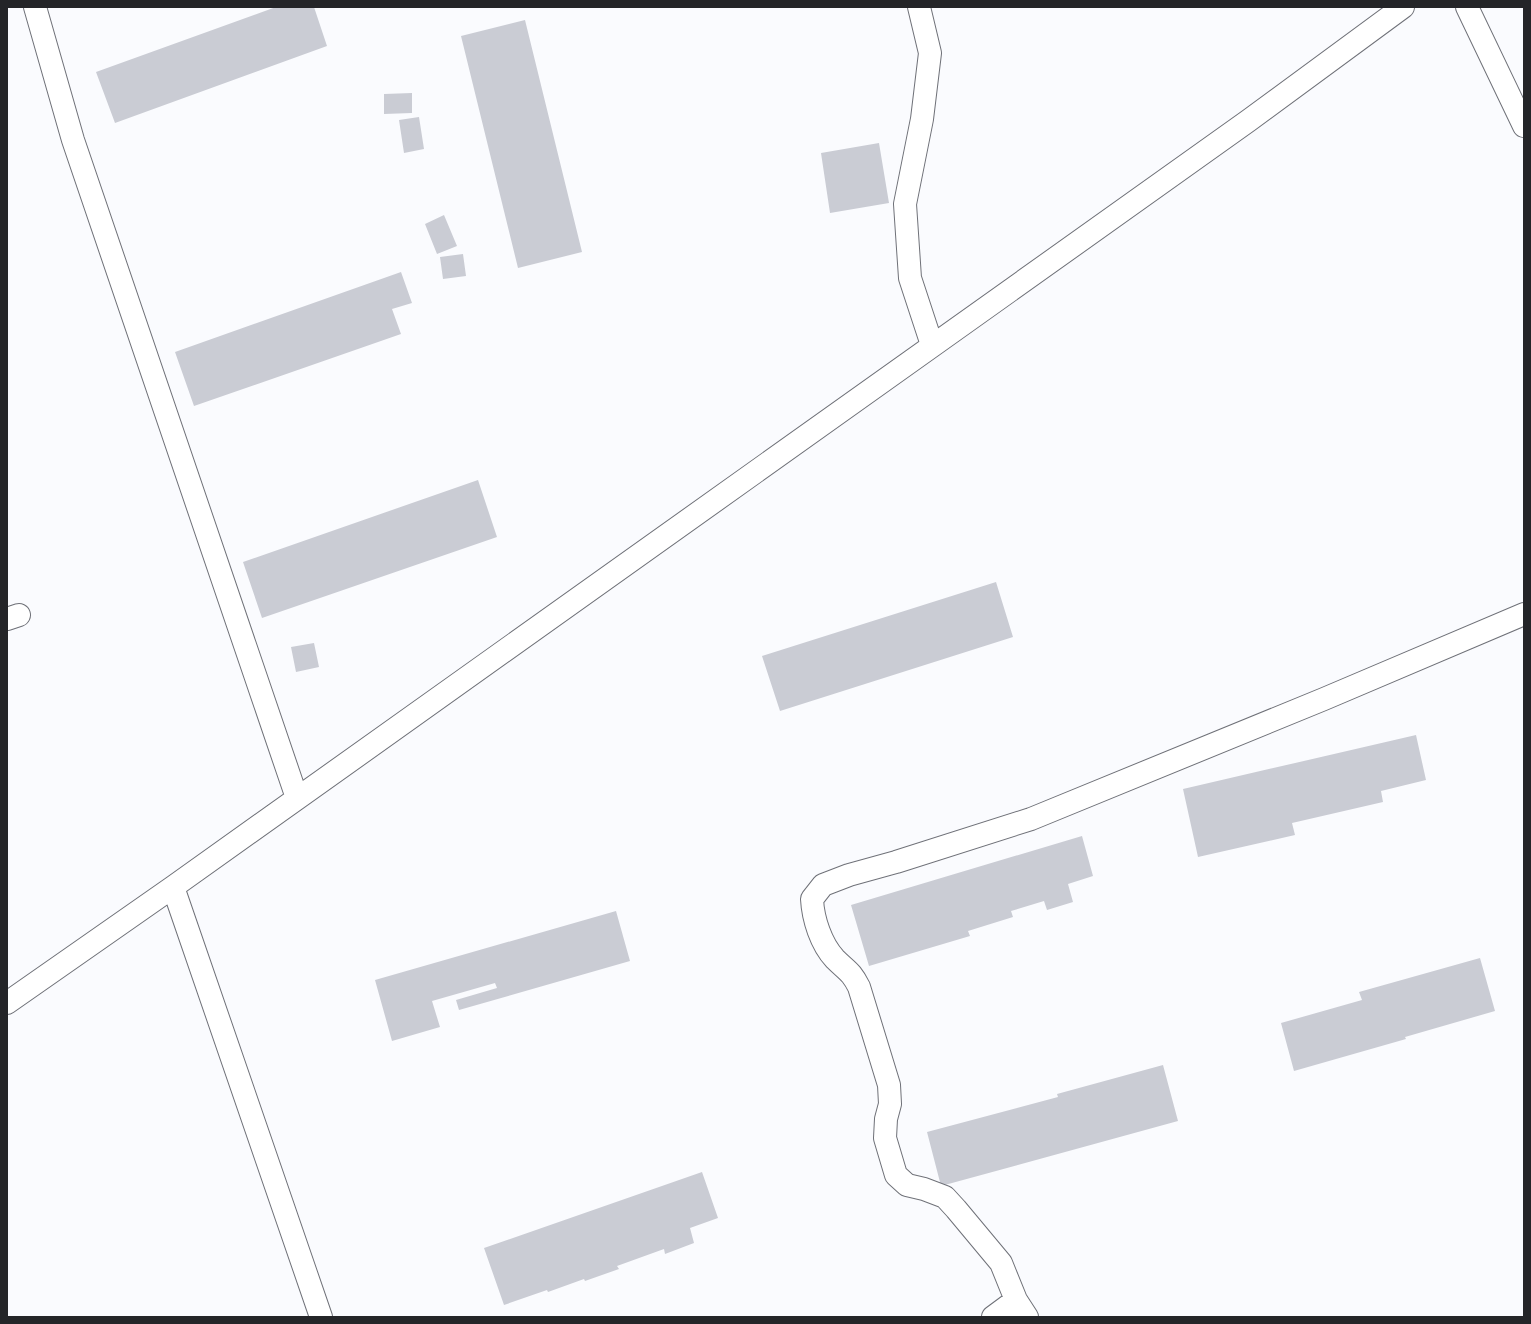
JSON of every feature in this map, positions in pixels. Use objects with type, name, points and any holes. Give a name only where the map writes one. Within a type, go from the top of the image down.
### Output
[{"type":"street","points":[[35,7],[73,140],[297,798]]},
{"type":"street","points":[[919,7],[930,53],[922,119],[905,204],[910,278],[932,345]]},
{"type":"street","points":[[7,1003],[173,887],[1241,125],[1403,7]]},
{"type":"street","points":[[1467,7],[1524,126]]},
{"type":"street","points":[[993,1317],[1021,1308],[1001,1263],[945,1197],[924,1189],[907,1185],[896,1175],[885,1138],[886,1119],[890,1104],[889,1085],[878,1047],[859,987],[853,974],[835,959],[826,947],[813,913],[812,899],[823,885],[849,875],[896,862],[1031,819],[1324,699],[1524,614]]},
{"type":"street","points":[[173,887],[321,1317]]},
{"type":"building","points":[[276,7],[314,7],[327,46],[115,123],[96,72]]},
{"type":"building","points":[[525,20],[582,252],[518,268],[461,36]]},
{"type":"building","points":[[412,93],[412,113],[384,114],[384,94]]},
{"type":"building","points":[[419,117],[424,149],[404,153],[399,120]]},
{"type":"building","points":[[879,143],[889,203],[830,213],[821,153]]},
{"type":"building","points":[[444,215],[457,246],[437,254],[425,224]]},
{"type":"building","points":[[463,254],[466,276],[443,279],[440,257]]},
{"type":"building","points":[[401,272],[412,303],[392,309],[401,334],[194,406],[175,352]]},
{"type":"building","points":[[478,480],[497,537],[262,618],[243,562]]},
{"type":"building","points":[[996,582],[1013,637],[780,711],[762,656]]},
{"type":"building","points":[[314,643],[319,667],[296,672],[291,647]]},
{"type":"building","points":[[1416,735],[1426,780],[1381,791],[1383,802],[1292,823],[1295,835],[1198,857],[1183,789]]},
{"type":"building","points":[[1082,836],[1093,876],[1068,884],[1073,902],[1047,910],[1044,901],[1011,911],[1013,917],[968,931],[970,936],[869,966],[851,905]]},
{"type":"building","points":[[616,911],[630,961],[459,1010],[456,1000],[497,988],[495,983],[432,1001],[440,1027],[392,1041],[375,980]]},
{"type":"building","points":[[1480,958],[1495,1011],[1405,1037],[1406,1039],[1294,1071],[1281,1023],[1362,1000],[1359,992]]},
{"type":"building","points":[[1163,1065],[1178,1121],[941,1186],[927,1132],[1058,1097],[1057,1094]]},
{"type":"building","points":[[702,1172],[718,1218],[690,1228],[694,1243],[665,1254],[664,1249],[617,1266],[619,1269],[585,1281],[584,1279],[548,1292],[547,1290],[504,1305],[484,1248]]}]
